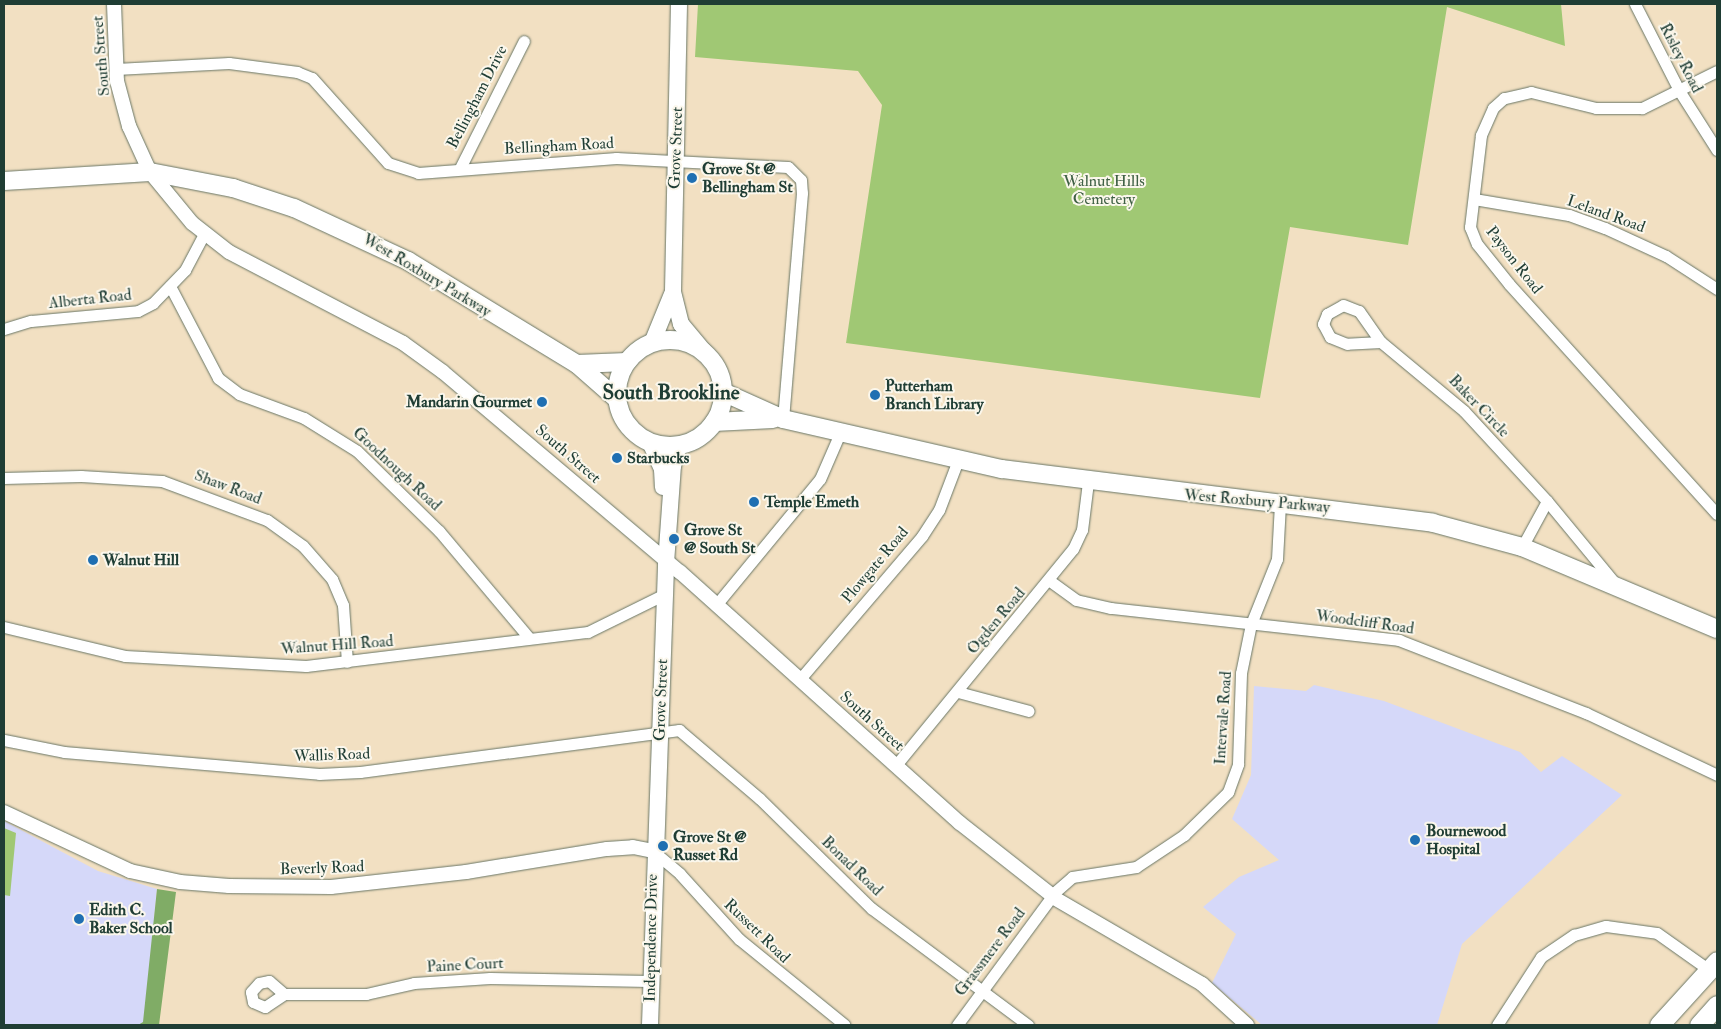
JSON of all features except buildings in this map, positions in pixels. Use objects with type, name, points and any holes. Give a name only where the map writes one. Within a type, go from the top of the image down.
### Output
[{"type":"highway","points":[[1660,1025],[1714,963]]},
{"type":"highway","points":[[1699,1025],[1717,1005]]},
{"type":"main road","name":"Grove Street","points":[[679,4],[673,292],[681,324],[707,355]]},
{"type":"main road","name":"West Roxbury Parkway","points":[[4,181],[150,172],[248,193],[358,234],[577,364],[617,399]]},
{"type":"main road","name":"Grove Street","points":[[652,343],[673,292]]},
{"type":"main road","points":[[682,341],[707,355],[716,366],[723,392],[714,422],[693,441],[679,445],[650,442],[627,425],[617,399],[618,379],[627,362],[652,343],[682,341]]},
{"type":"main road","points":[[577,364],[627,362]]},
{"type":"main road","name":"West Roxbury Parkway","points":[[723,392],[783,419],[958,460],[1088,482],[1395,515],[1522,547],[1614,582],[1717,629]]},
{"type":"main road","name":"West Roxbury Parkway","points":[[714,422],[783,419]]},
{"type":"main road","name":"Grove Street","points":[[650,442],[663,474],[662,541],[666,556]]},
{"type":"main road","name":"Grove Street","points":[[653,851],[660,729],[666,556],[673,466],[679,445]]},
{"type":"main road","name":"Independence Drive","points":[[650,1025],[653,851]]},
{"type":"street","name":"South Street","points":[[114,4],[116,69],[125,115],[150,172],[204,234],[229,252],[403,343],[492,411],[666,556],[716,605],[1001,858],[1053,896],[1202,984],[1247,1025]]},
{"type":"street","name":"Risley Road","points":[[1635,4],[1680,92],[1717,150]]},
{"type":"street","name":"Bellingham Drive","points":[[460,168],[524,41]]},
{"type":"street","name":"Bellingham Road","points":[[116,69],[228,62],[284,68],[312,78],[388,164],[418,174],[460,168],[572,160],[675,160],[770,163],[788,167],[801,180],[783,419]]},
{"type":"street","name":"Payson Road","points":[[1717,71],[1680,92],[1642,108],[1616,110],[1530,92],[1504,98],[1493,108],[1483,128],[1470,227],[1477,244],[1717,514]]},
{"type":"street","name":"Leland Road","points":[[1474,199],[1569,215],[1606,228],[1666,256],[1717,289]]},
{"type":"street","name":"Alberta Road","points":[[4,329],[31,321],[138,311],[170,286],[204,234]]},
{"type":"street","name":"Goodnough Road","points":[[170,286],[218,378],[240,394],[304,418],[357,451],[439,531],[529,638]]},
{"type":"street","name":"Baker Circle","points":[[1381,342],[1347,344],[1330,337],[1323,324],[1327,314],[1343,305],[1353,307],[1381,342],[1464,411],[1547,501],[1614,582]]},
{"type":"street","points":[[716,605],[820,479],[840,433]]},
{"type":"street","name":"Plowgate Road","points":[[800,679],[922,536],[939,510],[958,460]]},
{"type":"street","name":"Shaw Road","points":[[4,478],[80,476],[162,481],[267,520],[303,546],[332,579],[343,605],[347,662]]},
{"type":"street","name":"Ogden Road","points":[[896,765],[1050,581],[1082,530],[1088,482]]},
{"type":"street","points":[[1522,547],[1547,501]]},
{"type":"street","name":"Intervale Road","points":[[1053,896],[1072,877],[1136,867],[1184,835],[1228,792],[1238,764],[1241,673],[1250,624],[1277,559],[1280,503]]},
{"type":"street","name":"Woodcliff Road","points":[[1050,581],[1076,600],[1111,608],[1418,646],[1586,713],[1717,774]]},
{"type":"street","name":"Walnut Hill Road","points":[[4,627],[125,656],[266,666],[347,662],[608,626],[665,594]]},
{"type":"street","points":[[958,692],[1028,711]]},
{"type":"street","name":"Wallis Road","points":[[4,740],[113,758],[319,774],[369,771],[660,729]]},
{"type":"street","name":"Bonad Road","points":[[660,729],[679,730],[689,736],[871,908],[1028,1025]]},
{"type":"street","name":"Beverly Road","points":[[4,812],[130,871],[180,882],[229,886],[349,886],[616,848],[653,851]]},
{"type":"street","name":"Russett Road","points":[[653,851],[680,874],[745,945],[845,1025]]},
{"type":"street","name":"Grassmere Road","points":[[956,1025],[1053,896]]},
{"type":"street","points":[[1497,1025],[1541,957],[1574,935],[1606,926],[1629,926],[1664,936],[1714,963]]},
{"type":"street","name":"Paine Court","points":[[284,994],[366,994],[414,983],[490,978],[650,980]]},
{"type":"shaded area","name":"Bournewood Hospital","points":[[1314,685],[1384,701],[1520,752],[1541,772],[1562,756],[1622,795],[1462,944],[1437,1025],[1262,1025],[1212,983],[1236,934],[1203,907],[1239,877],[1279,860],[1232,819],[1251,775],[1254,686],[1306,691]]},
{"type":"shaded area","name":"Edith C. Baker School","points":[[4,821],[98,871],[157,889],[144,1025],[4,1025]]},
{"type":"green space","name":"Walnut Hills Cemetery","points":[[698,4],[1561,4],[1565,46],[1447,7],[1408,245],[1290,227],[1260,398],[846,343],[882,105],[858,71],[695,57]]},
{"type":"green space","points":[[4,828],[16,833],[10,896],[4,895]]},
{"type":"green space","points":[[157,889],[176,892],[159,1025],[138,1025],[143,1022]]},
{"type":"place","name":"Grove St @ Bellingham St","points":[[692,178]]},
{"type":"place","name":"Putterham Branch Library","points":[[875,395]]},
{"type":"place","name":"Mandarin Gourmet","points":[[542,402]]},
{"type":"place","name":"Starbucks","points":[[617,458]]},
{"type":"place","name":"Temple Emeth","points":[[754,502]]},
{"type":"place","name":"Grove St @ South St","points":[[674,539]]},
{"type":"place","name":"Walnut Hill","points":[[93,560]]},
{"type":"place","name":"Bournewood Hospital","points":[[1415,840]]},
{"type":"place","name":"Grove St @ Russet Rd","points":[[663,846]]},
{"type":"place","name":"Edith C. Baker School","points":[[79,919]]},
{"type":"district","name":"South Brookline","points":[[671,393]]}]
